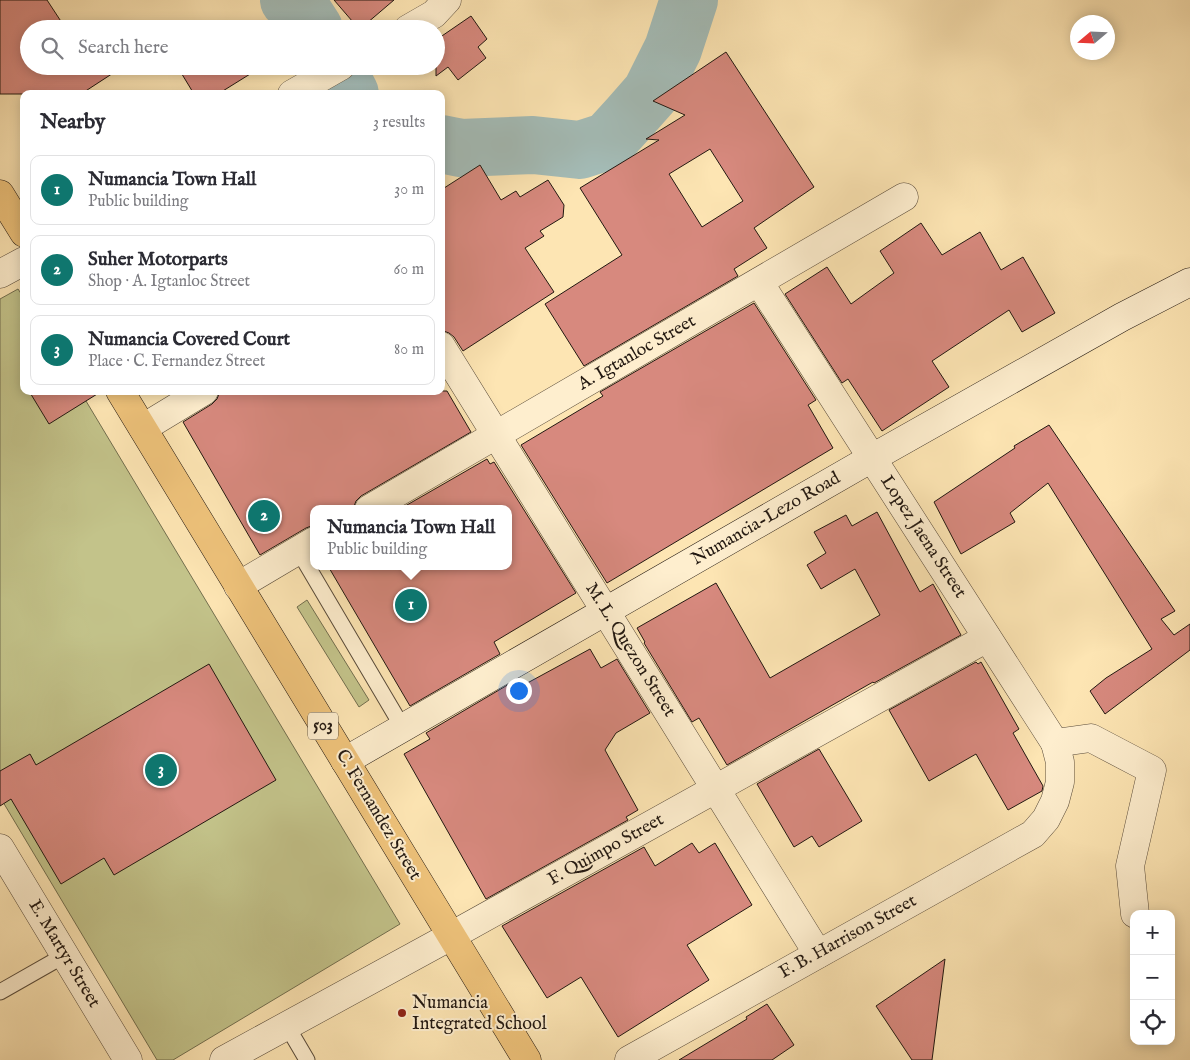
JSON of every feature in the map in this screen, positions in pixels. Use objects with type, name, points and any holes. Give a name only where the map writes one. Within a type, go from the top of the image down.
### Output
[{"type":"main road","points":[[0,194],[20,226]]},
{"type":"main road","name":"C. Fernandez Street","points":[[122,395],[526,1060]]},
{"type":"street","points":[[424,20],[434,14],[447,0]]},
{"type":"street","points":[[299,90],[325,75]]},
{"type":"street","name":"A. Igtanloc Street","points":[[376,505],[904,197]]},
{"type":"street","points":[[0,274],[20,263]]},
{"type":"street","name":"Lopez Jaena Street","points":[[759,282],[1055,743],[1060,762],[1060,782],[1055,801]]},
{"type":"street","name":"Numancia-Lezo Road","points":[[345,761],[872,458],[1122,317],[1190,282]]},
{"type":"street","name":"M. L. Quezon Street","points":[[445,352],[818,954]]},
{"type":"street","points":[[143,428],[197,395]]},
{"type":"street","points":[[238,586],[306,545]]},
{"type":"street","name":"F. Quimpo Street","points":[[224,1060],[987,638]]},
{"type":"street","points":[[1055,743],[1091,738],[1152,770],[1130,866],[1135,910]]},
{"type":"street","name":"F. B. Harrison Street","points":[[629,1060],[1033,834],[1046,819],[1055,801]]},
{"type":"street","name":"E. Martyr Street","points":[[0,848],[128,1060]]},
{"type":"lane","points":[[319,570],[403,728]]},
{"type":"lane","points":[[0,992],[65,955]]},
{"type":"lane","points":[[286,1026],[307,1060]]},
{"type":"green space","points":[[18,289],[20,292],[20,395],[82,395],[400,924],[173,1060],[157,1060],[0,797],[0,299]]},
{"type":"green space","points":[[307,600],[369,700],[359,707],[297,607]]},
{"type":"building","points":[[0,0],[47,0],[60,20],[20,20],[20,75],[110,75],[87,90],[20,90],[20,94],[0,94]]},
{"type":"building","points":[[334,0],[394,0],[371,20],[351,20]]},
{"type":"building","points":[[471,16],[487,39],[478,47],[486,58],[458,80],[448,67],[445,69],[445,34]]},
{"type":"building","points":[[726,52],[814,187],[754,228],[767,248],[734,269],[738,276],[584,366],[545,304],[622,255],[580,188],[659,140],[646,139],[685,115],[653,101]],"holes":[[[710,149],[743,201],[702,227],[669,174]]]},
{"type":"building","points":[[182,75],[249,75],[224,90],[192,90]]},
{"type":"building","points":[[480,165],[501,200],[516,191],[520,197],[548,180],[564,205],[563,217],[540,231],[544,236],[525,248],[554,292],[463,351],[454,337],[445,332],[445,187]]},
{"type":"building","points":[[921,223],[942,255],[980,232],[1001,270],[1023,257],[1055,313],[1022,332],[1009,310],[932,361],[949,387],[882,431],[848,379],[842,383],[785,294],[827,267],[851,304],[894,273],[880,251]]},
{"type":"building","points":[[754,303],[816,400],[808,405],[833,448],[607,583],[521,445],[603,396],[600,392]]},
{"type":"building","points":[[445,391],[447,391],[471,432],[361,496],[354,505],[310,505],[310,526],[260,555],[183,422],[217,399],[218,395],[445,395]]},
{"type":"building","points":[[31,395],[96,395],[49,424]]},
{"type":"building","points":[[1049,425],[1175,611],[1161,619],[1174,635],[1190,624],[1190,650],[1105,714],[1090,691],[1106,678],[1152,649],[1048,483],[1010,513],[1015,522],[961,554],[934,502],[1015,448],[1014,446]]},
{"type":"building","points":[[487,459],[490,464],[494,462],[576,593],[494,642],[500,654],[410,706],[330,570],[512,570],[512,505],[407,505]]},
{"type":"building","points":[[877,512],[920,592],[933,584],[961,635],[873,682],[727,765],[699,718],[692,722],[644,643],[637,628],[716,583],[770,678],[880,615],[855,569],[821,589],[807,565],[826,553],[814,532],[846,515],[852,526]]},
{"type":"building","points":[[590,649],[601,668],[617,659],[650,713],[616,733],[605,750],[638,810],[626,817],[628,820],[486,899],[404,754],[430,739],[426,733],[516,680],[520,687]]},
{"type":"building","points":[[976,662],[978,664],[981,662],[1019,729],[1013,733],[1043,786],[1042,791],[1008,810],[976,754],[929,781],[889,710]]},
{"type":"building","points":[[209,664],[276,780],[114,875],[104,858],[61,884],[11,799],[0,806],[0,771],[30,754],[36,765]]},
{"type":"building","points":[[819,749],[862,821],[819,847],[812,836],[794,847],[757,784]]},
{"type":"building","points":[[692,843],[699,853],[715,843],[752,905],[687,945],[709,980],[618,1037],[581,977],[547,998],[502,926],[644,847],[655,866]]},
{"type":"building","points":[[945,959],[932,1060],[912,1060],[876,1006]]},
{"type":"building","points":[[767,1004],[794,1045],[772,1060],[679,1060],[747,1019],[746,1017]]},
{"type":"waterway","points":[[289,0],[303,12],[308,20]]},
{"type":"waterway","points":[[445,145],[461,148],[533,145],[580,150],[608,141],[651,93],[673,49],[689,0]]},
{"type":"waterway","points":[[340,75],[348,90]]},
{"type":"place","name":"Suher Motorparts","points":[[264,516]]},
{"type":"place","name":"Numancia Town Hall","points":[[411,605]]},
{"type":"place","name":"Numancia Covered Court","points":[[161,770]]},
{"type":"place","name":"Numancia Integrated School","points":[[402,1013]]}]
